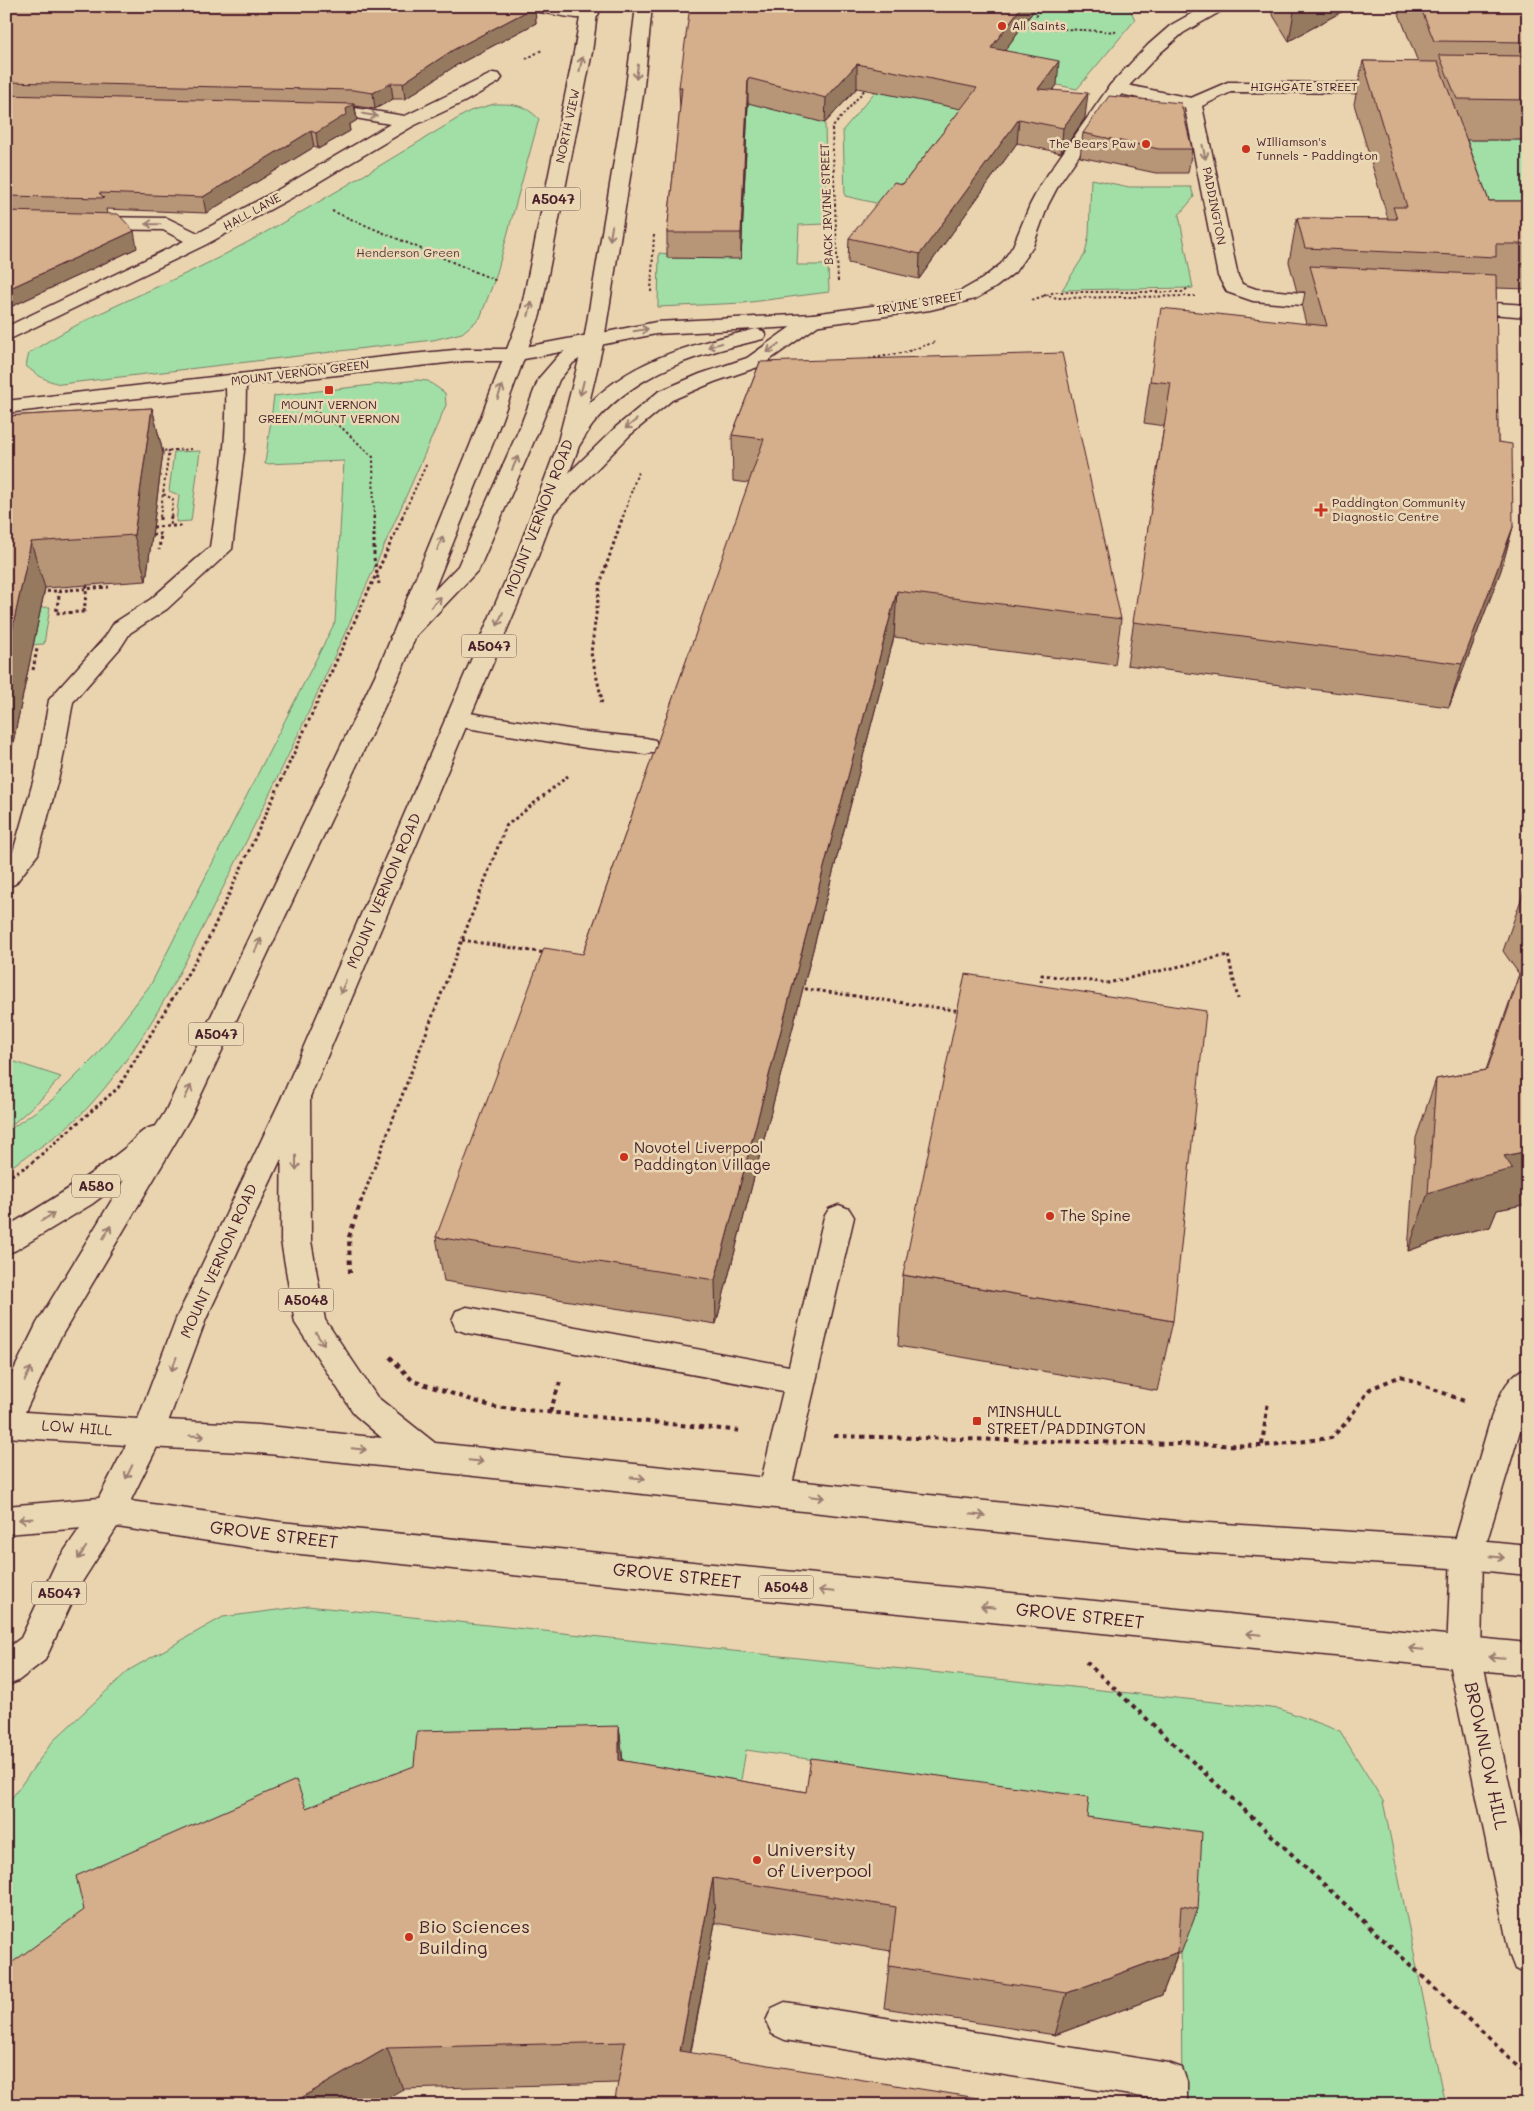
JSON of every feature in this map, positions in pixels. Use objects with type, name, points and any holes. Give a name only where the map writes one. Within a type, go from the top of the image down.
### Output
[{"type":"main road","points":[[459,9],[529,6],[568,12],[591,10]]},
{"type":"main road","name":"A5047","points":[[594,340],[634,95],[644,6]]},
{"type":"main road","name":"IRVINE STREET","points":[[813,320],[930,304],[968,295],[989,283],[1008,268],[1022,246],[1050,184],[1117,88],[1154,49],[1178,29],[1217,6]]},
{"type":"main road","name":"NORTH VIEW","points":[[514,355],[530,315],[591,10]]},
{"type":"main road","name":"HALL LANE","points":[[6,335],[198,241],[288,192],[407,122],[458,98],[493,78]]},
{"type":"main road","name":"HIGHGATE STREET","points":[[1193,104],[1228,87],[1408,88]]},
{"type":"main road","points":[[1117,88],[1193,104]]},
{"type":"main road","name":"PADDINGTON","points":[[1193,104],[1212,188],[1228,276]]},
{"type":"main road","points":[[301,112],[355,113],[407,122]]},
{"type":"main road","points":[[69,222],[167,224],[198,241]]},
{"type":"main road","points":[[1228,276],[1234,288],[1253,295],[1354,302]]},
{"type":"main road","points":[[1441,306],[1528,311]]},
{"type":"main road","name":"MOUNT VERNON GREEN","points":[[6,407],[410,360],[465,355],[514,355],[656,328],[813,320]]},
{"type":"main road","points":[[567,449],[586,419],[600,403],[621,386],[662,361],[681,354],[813,320]]},
{"type":"main road","points":[[545,509],[623,431],[665,396],[707,378],[754,362],[813,320]]},
{"type":"main road","name":"MOUNT VERNON ROAD","points":[[148,1433],[191,1318],[296,1097],[528,556],[567,449],[594,340]]},
{"type":"main road","points":[[402,637],[468,569],[549,378],[566,359],[594,340]]},
{"type":"main road","name":"A5047","points":[[6,1418],[48,1332],[177,1116],[388,674],[482,442],[514,355]]},
{"type":"main road","points":[[6,878],[25,854],[49,768],[61,700],[113,642],[122,628],[159,604],[221,549],[238,405],[236,381]]},
{"type":"main road","points":[[457,719],[587,740],[646,746]]},
{"type":"main road","name":"A5048","points":[[296,1097],[296,1241],[310,1323],[366,1406],[428,1456]]},
{"type":"main road","name":"A580","points":[[6,1242],[82,1196],[136,1155],[177,1116]]},
{"type":"main road","points":[[774,1493],[839,1217]]},
{"type":"main road","points":[[467,1320],[800,1381]]},
{"type":"main road","name":"BROWNLOW HILL","points":[[1528,1380],[1515,1397],[1507,1418],[1466,1554],[1464,1654],[1528,1956]]},
{"type":"main road","name":"LOW HILL","points":[[6,1424],[148,1433]]},
{"type":"main road","name":"A5047","points":[[6,1670],[33,1649],[68,1574],[109,1512],[148,1433]]},
{"type":"main road","points":[[148,1433],[259,1439],[1176,1536],[1466,1554],[1528,1560]]},
{"type":"main road","name":"GROVE STREET","points":[[6,1520],[109,1512],[280,1537],[1031,1612],[1528,1659]]},
{"type":"main road","points":[[785,2021],[1168,2082],[1168,2105]]},
{"type":"path","points":[[1043,6],[1028,27],[1125,32]]},
{"type":"path","points":[[493,78],[559,41],[585,40]]},
{"type":"path","name":"BACK IRVINE STREET","points":[[845,316],[838,284],[832,128],[870,84]]},
{"type":"path","points":[[288,192],[504,284],[497,312],[530,315]]},
{"type":"path","points":[[1025,304],[1043,295],[1055,292],[1182,292],[1198,281],[1228,276]]},
{"type":"path","points":[[989,283],[1057,298],[1253,295]]},
{"type":"path","points":[[860,361],[906,352],[939,341]]},
{"type":"path","points":[[312,410],[342,428],[373,457],[374,558],[380,591]]},
{"type":"path","points":[[156,451],[233,447]]},
{"type":"path","points":[[160,520],[170,450]]},
{"type":"path","points":[[6,1178],[28,1164],[118,1088],[207,942],[430,457]]},
{"type":"path","points":[[350,1281],[349,1237],[369,1177],[506,826],[576,769],[602,700],[592,653],[600,584],[638,472]]},
{"type":"path","points":[[163,494],[174,499],[173,508]]},
{"type":"path","points":[[153,527],[170,526]]},
{"type":"path","points":[[152,535],[161,534],[159,555]]},
{"type":"path","points":[[60,590],[56,613],[84,612],[87,585]]},
{"type":"path","points":[[33,592],[116,587]]},
{"type":"path","points":[[462,940],[546,953]]},
{"type":"path","points":[[1039,994],[1042,975],[1108,983],[1228,955],[1238,999]]},
{"type":"path","points":[[792,986],[966,1012]]},
{"type":"path","points":[[388,1355],[413,1381],[494,1407],[788,1435],[1262,1446],[1331,1438],[1345,1424],[1370,1390],[1401,1376],[1507,1418]]},
{"type":"path","points":[[1262,1446],[1268,1401]]},
{"type":"path","points":[[1031,1612],[1528,2075]]},
{"type":"green space","points":[[1037,6],[1129,6],[1135,20],[1077,89],[1057,85],[985,114],[902,209],[845,196],[843,130],[889,75],[871,71],[798,115],[825,123],[827,224],[799,225],[797,265],[828,265],[829,292],[743,303],[658,307],[659,253],[669,254],[668,258],[741,258],[746,153],[735,68]]},
{"type":"green space","name":"Henderson Green","points":[[494,104],[518,106],[528,110],[539,119],[496,276],[480,318],[462,333],[433,340],[61,384],[42,378],[26,366],[29,353],[51,339],[98,314],[218,258],[314,205],[470,111]]},
{"type":"green space","points":[[1439,132],[1468,132],[1471,140],[1528,140],[1528,245],[1505,245]]},
{"type":"green space","points":[[1091,179],[1129,187],[1191,187],[1194,197],[1179,215],[1193,288],[1062,290],[1085,254],[1089,235]]},
{"type":"green space","points":[[417,380],[428,381],[445,393],[446,405],[314,700],[259,816],[184,964],[133,1051],[91,1104],[62,1131],[6,1170],[6,1132],[52,1100],[94,1058],[151,984],[335,622],[344,461],[265,464],[274,396]]},
{"type":"green space","points":[[200,451],[191,521],[176,522],[179,495],[169,491],[174,452]]},
{"type":"green space","points":[[50,607],[44,644],[6,646],[6,610]]},
{"type":"green space","points":[[6,1059],[61,1077],[42,1098],[6,1130]]},
{"type":"green space","points":[[308,1606],[1280,1709],[1340,1731],[1383,1801],[1445,2105],[1182,2105],[1181,1953],[1186,1878],[815,1760],[746,1750],[733,1827],[6,2022],[6,1806],[53,1741],[129,1670],[223,1617]]},
{"type":"building","points":[[6,6],[535,7],[453,50],[403,83],[391,83],[373,93],[353,90],[6,82]]},
{"type":"building","points":[[690,6],[1022,6],[991,48],[1059,61],[1038,89],[1088,93],[1063,128],[1019,119],[920,254],[849,238],[894,182],[903,184],[977,88],[857,64],[826,98],[748,78],[741,233],[667,233],[682,87],[679,87]]},
{"type":"building","points":[[1420,6],[1528,6],[1528,42],[1434,41]]},
{"type":"building","points":[[1439,55],[1528,56],[1528,100],[1457,99]]},
{"type":"building","points":[[1363,61],[1438,62],[1489,201],[1528,201],[1528,244],[1496,244],[1496,257],[1305,248],[1297,218],[1397,219],[1393,207],[1407,207]]},
{"type":"building","points":[[6,95],[354,104],[346,109],[347,114],[316,133],[311,131],[203,197],[99,193],[104,198],[6,196]]},
{"type":"building","points":[[1109,96],[1181,103],[1192,149],[1159,149],[1083,133]]},
{"type":"building","points":[[6,211],[118,214],[134,231],[6,290]]},
{"type":"building","name":"Paddington Community Diagnostic Centre","points":[[1310,266],[1496,275],[1498,442],[1512,444],[1513,527],[1462,664],[1133,622],[1171,383],[1150,381],[1161,308],[1327,326]]},
{"type":"building","points":[[1062,353],[1121,619],[897,591],[715,1280],[436,1237],[544,948],[583,954],[764,439],[732,435],[760,362]]},
{"type":"building","points":[[152,408],[134,535],[31,542],[6,658],[6,416]]},
{"type":"building","points":[[1528,952],[1528,1151],[1504,1156],[1513,1169],[1475,1178],[1428,1193],[1436,1079],[1487,1070]]},
{"type":"building","name":"The Spine","points":[[965,974],[1206,1011],[1173,1321],[903,1275]]},
{"type":"building","points":[[619,1726],[619,1760],[806,1792],[811,1758],[1089,1797],[1087,1817],[1202,1832],[1198,1909],[1181,1906],[1178,1952],[1067,1993],[889,1966],[896,1907],[713,1878],[680,2051],[1022,2105],[614,2105],[625,2042],[387,2048],[289,2105],[6,2105],[6,1967],[84,1910],[76,1876],[296,1780],[306,1808],[414,1766],[417,1731]]},
{"type":"place","name":"All Saints","points":[[1002,26]]},
{"type":"place","name":"The Bears Paw","points":[[1146,144]]},
{"type":"place","name":"WIlliamson's Tunnels - Paddington","points":[[1246,149]]},
{"type":"place","name":"MOUNT VERNON GREEN/MOUNT VERNON","points":[[329,390]]},
{"type":"place","name":"Paddington Community Diagnostic Centre","points":[[1321,510]]},
{"type":"place","name":"Novotel Liverpool Paddington Village","points":[[624,1157]]},
{"type":"place","name":"The Spine","points":[[1050,1216]]},
{"type":"place","name":"MINSHULL STREET/PADDINGTON","points":[[977,1421]]},
{"type":"place","name":"University of Liverpool","points":[[757,1860]]},
{"type":"place","name":"Bio Sciences Building","points":[[409,1937]]}]
